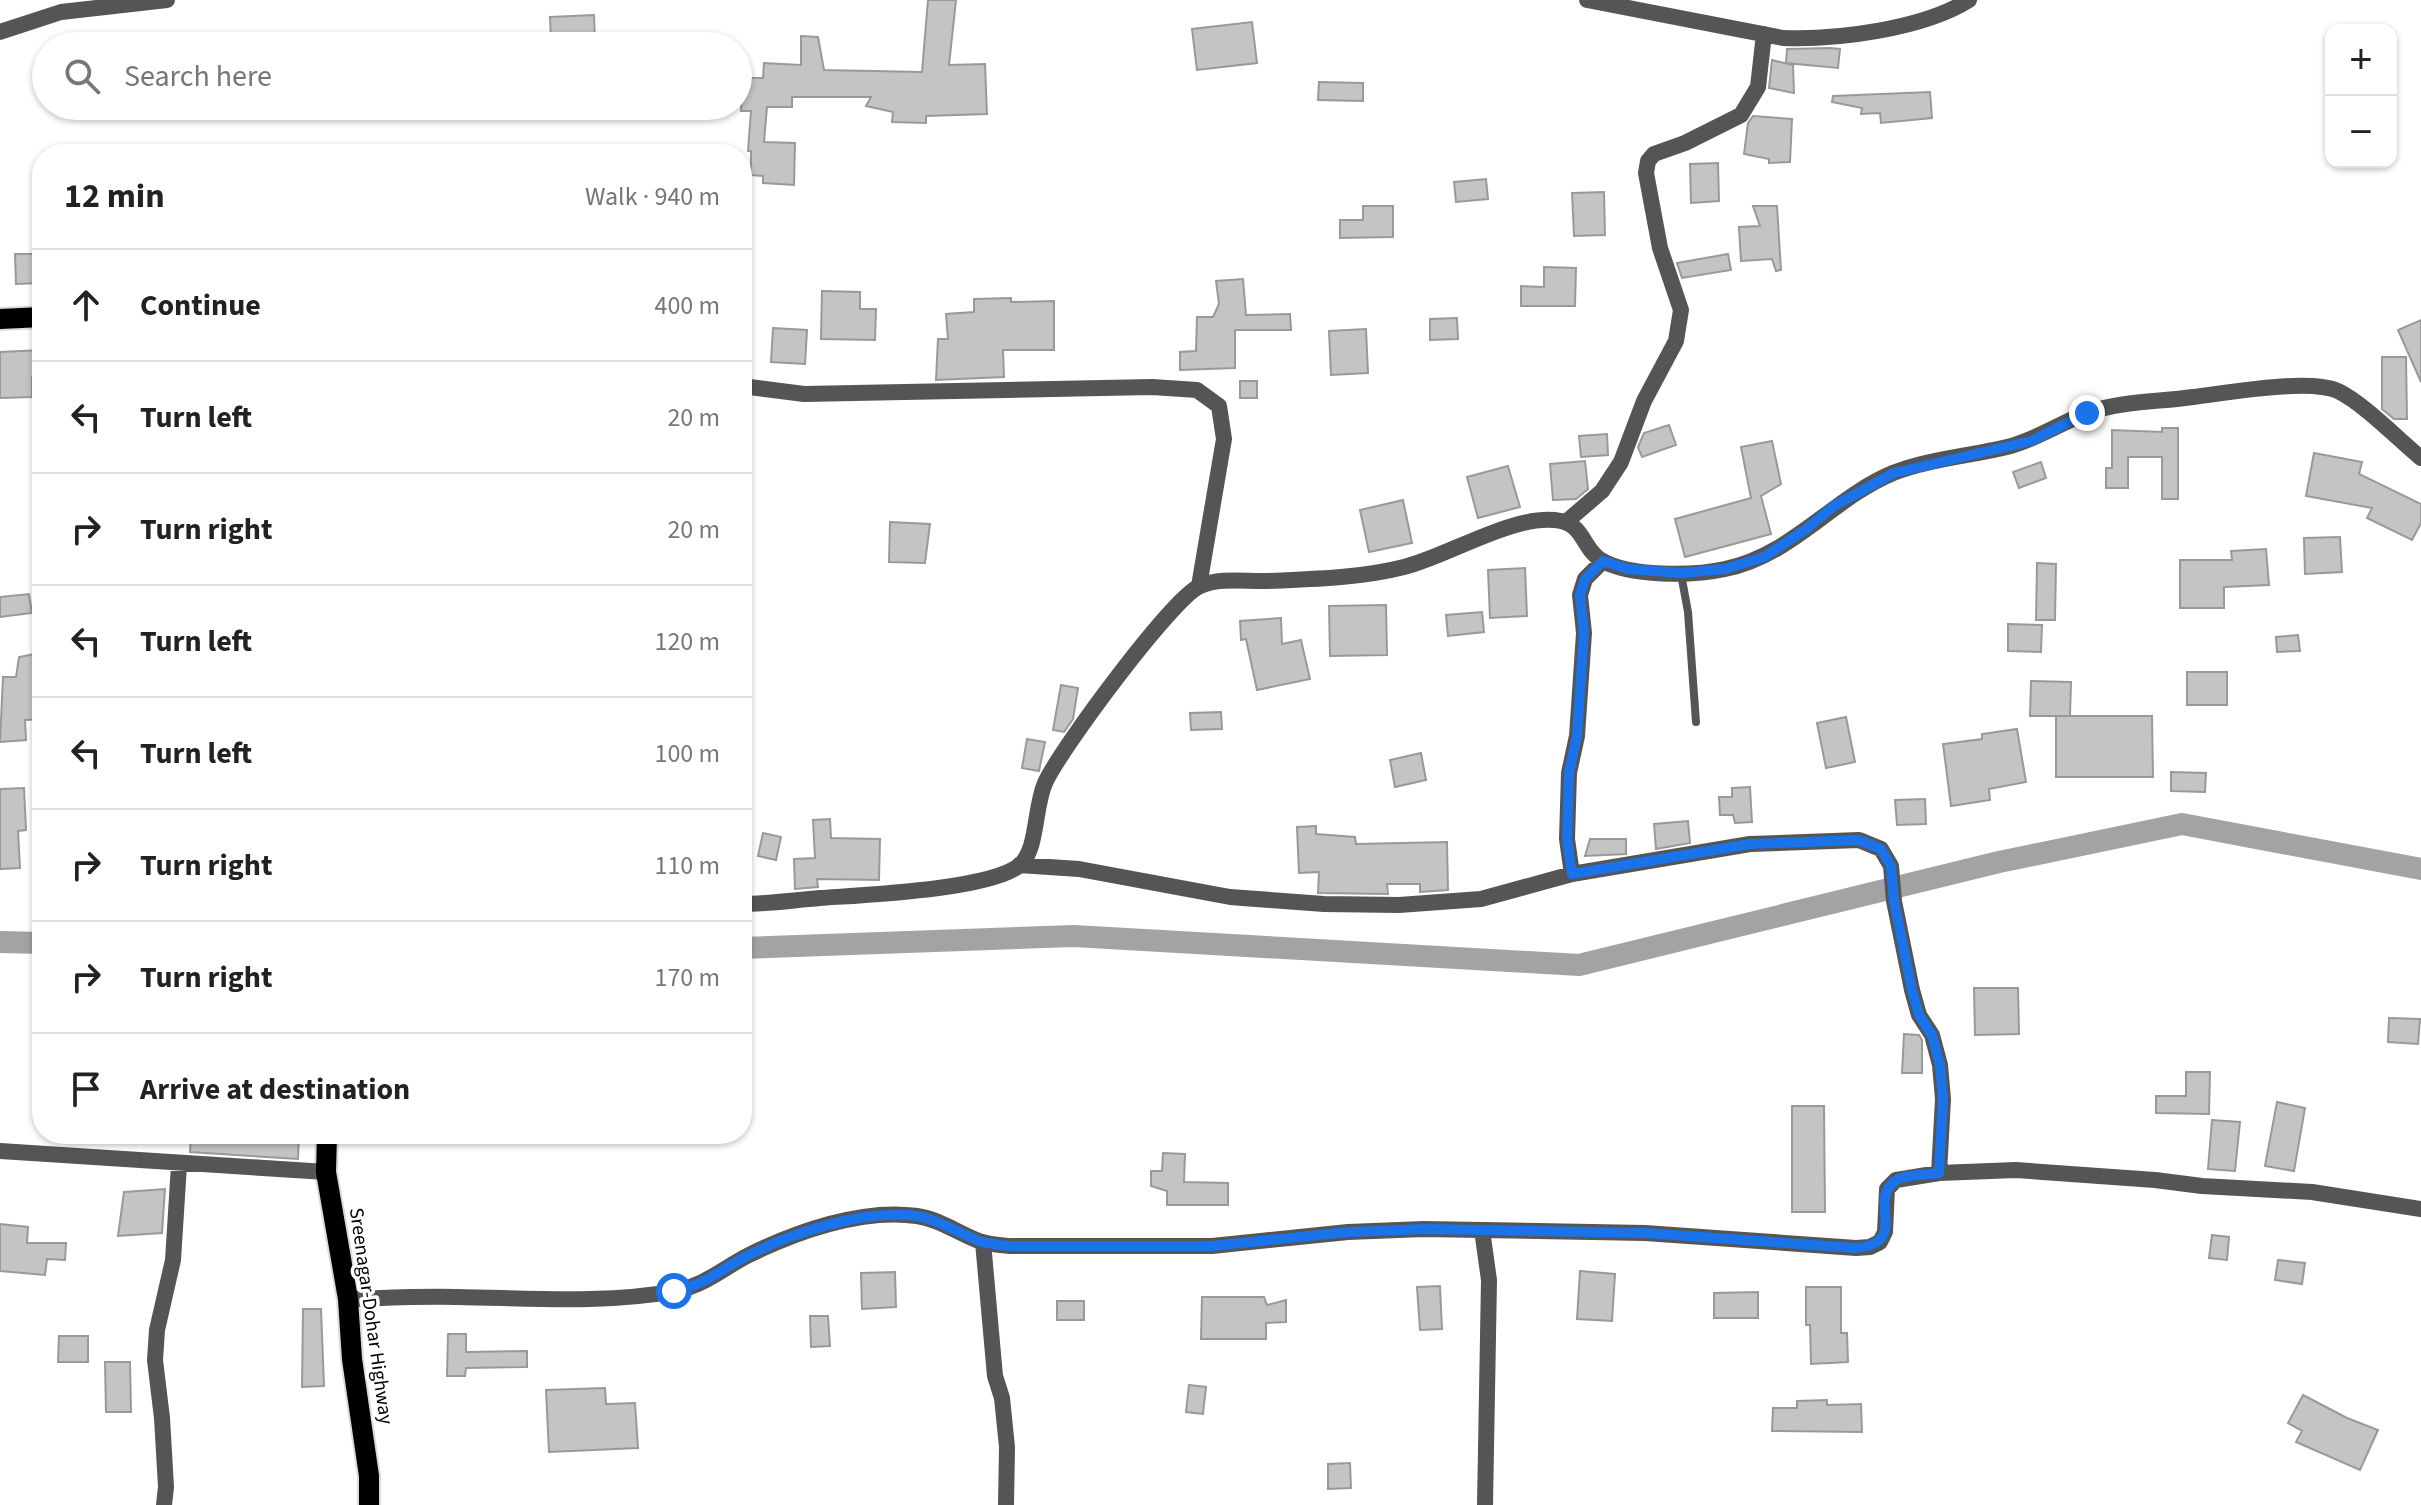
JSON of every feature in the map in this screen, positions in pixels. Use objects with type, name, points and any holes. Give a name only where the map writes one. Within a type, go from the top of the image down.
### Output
[{"type":"main road","points":[[0,319],[32,317]]},
{"type":"main road","name":"Sreenagar-Dohar Highway","points":[[327,1144],[326,1172],[348,1299],[352,1359],[369,1476],[369,1505]]},
{"type":"street","points":[[0,32],[61,12],[167,0]]},
{"type":"street","points":[[1587,0],[1764,34],[1815,39],[1949,13],[1969,0]]},
{"type":"street","points":[[1566,522],[1602,491],[1621,462],[1644,401],[1676,341],[1681,310],[1660,248],[1646,173],[1648,161],[1654,154],[1685,143],[1741,115],[1758,87],[1764,34]]},
{"type":"street","points":[[752,903],[901,892],[969,883],[1005,874],[1019,865],[1030,853],[1037,801],[1067,744],[1148,639],[1183,599],[1199,586],[1401,568],[1522,523],[1566,522],[1580,531],[1589,550],[1603,561],[1628,569],[1681,573],[1725,569],[1764,557],[1834,506],[1894,473],[2031,441],[2087,413],[2119,404],[2242,391],[2321,386],[2340,392],[2421,458]]},
{"type":"street","points":[[752,387],[804,394],[1152,387],[1197,390],[1219,406],[1224,439],[1199,586]]},
{"type":"street","points":[[1572,874],[1567,839],[1569,773],[1577,736],[1584,633],[1580,595],[1585,579],[1603,561]]},
{"type":"street","points":[[1019,865],[1079,869],[1230,897],[1324,904],[1399,905],[1481,899],[1572,874],[1750,844],[1859,840],[1881,849],[1891,866],[1894,901],[1912,990],[1919,1015],[1932,1035],[1940,1065],[1943,1099],[1939,1173]]},
{"type":"street","points":[[0,1151],[179,1165],[326,1172]]},
{"type":"street","points":[[164,1505],[166,1487],[162,1418],[155,1360],[157,1330],[173,1260],[179,1165]]},
{"type":"street","points":[[348,1299],[456,1297],[570,1300],[674,1291],[707,1282],[744,1257],[778,1242],[859,1217],[918,1216],[983,1242],[1009,1246],[1200,1247],[1348,1232],[1424,1229],[1645,1233],[1856,1248],[1870,1247],[1880,1242],[1885,1232],[1887,1189],[1896,1180],[1939,1173],[2016,1170],[2312,1192],[2421,1209]]},
{"type":"street","points":[[1482,1230],[1489,1280],[1485,1505]]},
{"type":"street","points":[[983,1242],[995,1376],[1002,1398],[1007,1447],[1006,1505]]},
{"type":"lane","points":[[1681,573],[1688,612],[1696,722]]},
{"type":"building","points":[[928,0],[956,0],[949,65],[985,64],[987,114],[926,116],[926,123],[892,122],[893,112],[866,106],[871,97],[792,97],[792,107],[767,107],[764,142],[795,143],[794,185],[763,183],[763,176],[752,175],[752,144],[749,144],[752,78],[763,78],[764,63],[801,65],[801,36],[818,37],[824,70],[922,72]]},
{"type":"building","points":[[594,15],[595,32],[551,32],[550,17]]},
{"type":"building","points":[[1252,22],[1257,63],[1197,70],[1192,29]]},
{"type":"building","points":[[1787,49],[1840,49],[1838,68],[1786,63]]},
{"type":"building","points":[[1772,60],[1793,65],[1794,93],[1769,88]]},
{"type":"building","points":[[1319,82],[1363,83],[1363,101],[1318,100]]},
{"type":"building","points":[[1930,92],[1932,118],[1881,123],[1880,113],[1861,114],[1862,108],[1832,102],[1833,96]]},
{"type":"building","points":[[1753,116],[1792,119],[1790,162],[1769,163],[1769,159],[1744,154],[1748,123]]},
{"type":"building","points":[[1718,163],[1719,201],[1691,203],[1690,164]]},
{"type":"building","points":[[1486,179],[1488,199],[1456,202],[1454,182]]},
{"type":"building","points":[[1604,192],[1605,235],[1574,236],[1572,193]]},
{"type":"building","points":[[1363,206],[1393,206],[1393,237],[1340,238],[1340,220],[1363,220]]},
{"type":"building","points":[[1753,206],[1777,206],[1781,270],[1776,271],[1772,259],[1741,261],[1739,227],[1760,226]]},
{"type":"building","points":[[15,254],[32,254],[32,283],[16,284]]},
{"type":"building","points":[[1728,254],[1731,270],[1682,278],[1677,263]]},
{"type":"building","points":[[1544,267],[1576,268],[1575,306],[1521,306],[1521,286],[1544,287]]},
{"type":"building","points":[[1243,279],[1246,315],[1290,314],[1291,330],[1235,330],[1235,368],[1180,370],[1180,352],[1196,351],[1197,317],[1213,317],[1219,304],[1216,281]]},
{"type":"building","points":[[822,291],[860,292],[860,309],[876,309],[875,340],[821,339]]},
{"type":"building","points":[[1011,298],[1011,302],[1054,301],[1054,350],[1003,350],[1004,377],[936,380],[938,339],[948,339],[946,314],[974,312],[974,299]]},
{"type":"building","points":[[1457,318],[1458,339],[1430,340],[1430,319]]},
{"type":"building","points":[[2421,320],[2421,382],[2398,330]]},
{"type":"building","points":[[773,328],[807,330],[805,364],[771,362]]},
{"type":"building","points":[[1366,329],[1368,373],[1331,375],[1329,331]]},
{"type":"building","points":[[32,350],[32,397],[0,398],[0,352]]},
{"type":"building","points":[[2382,357],[2406,357],[2407,419],[2394,419],[2382,409]]},
{"type":"building","points":[[1240,381],[1257,381],[1257,398],[1240,398]]},
{"type":"building","points":[[1669,425],[1676,445],[1642,457],[1638,447],[1644,433]]},
{"type":"building","points":[[2162,428],[2178,428],[2178,499],[2162,499],[2162,457],[2128,457],[2128,488],[2106,488],[2106,468],[2112,468],[2112,430],[2162,432]]},
{"type":"building","points":[[1607,434],[1608,455],[1581,457],[1579,436]]},
{"type":"building","points":[[1772,441],[1781,484],[1761,496],[1771,534],[1685,557],[1675,519],[1751,498],[1741,447]]},
{"type":"building","points":[[2314,453],[2362,462],[2359,474],[2421,504],[2421,523],[2412,540],[2367,518],[2372,508],[2306,496]]},
{"type":"building","points":[[1585,461],[1588,489],[1576,499],[1553,500],[1550,464]]},
{"type":"building","points":[[2041,462],[2046,478],[2019,488],[2013,472]]},
{"type":"building","points":[[1508,466],[1520,507],[1478,518],[1467,477]]},
{"type":"building","points":[[1403,500],[1412,543],[1369,552],[1360,510]]},
{"type":"building","points":[[890,522],[930,524],[925,563],[889,562]]},
{"type":"building","points":[[2340,537],[2342,572],[2305,574],[2304,538]]},
{"type":"building","points":[[2266,549],[2269,585],[2224,587],[2224,608],[2180,608],[2180,560],[2232,560],[2231,551]]},
{"type":"building","points":[[2037,563],[2056,564],[2055,620],[2036,620]]},
{"type":"building","points":[[1525,568],[1527,616],[1490,618],[1488,570]]},
{"type":"building","points":[[29,594],[32,613],[0,617],[0,597]]},
{"type":"building","points":[[1386,605],[1387,655],[1330,656],[1329,606]]},
{"type":"building","points":[[1482,612],[1484,632],[1448,636],[1446,615]]},
{"type":"building","points":[[1281,618],[1282,644],[1301,640],[1310,679],[1257,690],[1246,639],[1241,640],[1240,621]]},
{"type":"building","points":[[2008,624],[2042,625],[2041,652],[2008,651]]},
{"type":"building","points":[[2298,635],[2300,651],[2277,652],[2276,637]]},
{"type":"building","points":[[32,655],[32,720],[25,720],[26,740],[0,742],[3,677],[16,677],[19,657]]},
{"type":"building","points":[[2187,672],[2227,672],[2227,705],[2187,705]]},
{"type":"building","points":[[2031,681],[2071,682],[2070,716],[2030,716]]},
{"type":"building","points":[[1061,685],[1078,688],[1073,719],[1064,732],[1053,730]]},
{"type":"building","points":[[1221,712],[1222,729],[1191,730],[1190,713]]},
{"type":"building","points":[[2056,716],[2152,716],[2153,777],[2056,777]]},
{"type":"building","points":[[1846,717],[1855,762],[1826,768],[1817,723]]},
{"type":"building","points":[[2017,729],[2026,782],[1989,789],[1990,800],[1951,806],[1943,744],[1982,739],[1982,734]]},
{"type":"building","points":[[1027,739],[1045,742],[1039,771],[1022,768]]},
{"type":"building","points":[[1421,753],[1426,780],[1395,787],[1390,760]]},
{"type":"building","points":[[2171,772],[2206,773],[2205,792],[2171,791]]},
{"type":"building","points":[[1750,787],[1752,822],[1735,823],[1733,815],[1720,815],[1719,797],[1732,797],[1732,788]]},
{"type":"building","points":[[24,788],[26,830],[18,831],[20,868],[0,869],[0,789]]},
{"type":"building","points":[[1925,799],[1926,824],[1897,825],[1895,800]]},
{"type":"building","points":[[830,819],[831,838],[880,839],[879,880],[817,879],[818,887],[795,889],[794,859],[815,858],[813,820]]},
{"type":"building","points":[[1688,821],[1690,843],[1656,849],[1654,824]]},
{"type":"building","points":[[1316,826],[1316,834],[1355,837],[1356,844],[1447,842],[1448,890],[1420,892],[1420,884],[1387,884],[1388,894],[1318,893],[1319,872],[1299,873],[1297,827]]},
{"type":"building","points":[[763,833],[781,837],[776,860],[758,856]]},
{"type":"building","points":[[1590,839],[1626,839],[1626,854],[1585,856]]},
{"type":"building","points":[[1974,988],[2018,988],[2019,1034],[1975,1035]]},
{"type":"building","points":[[2389,1018],[2420,1019],[2418,1044],[2388,1042]]},
{"type":"building","points":[[1904,1034],[1919,1035],[1922,1040],[1922,1073],[1902,1073]]},
{"type":"building","points":[[2186,1072],[2210,1072],[2209,1114],[2156,1113],[2156,1096],[2186,1096]]},
{"type":"building","points":[[2277,1102],[2305,1108],[2294,1171],[2265,1166]]},
{"type":"building","points":[[1792,1106],[1824,1106],[1825,1212],[1792,1212]]},
{"type":"building","points":[[2212,1120],[2240,1122],[2235,1171],[2208,1169]]},
{"type":"building","points":[[190,1144],[299,1144],[298,1159],[190,1152]]},
{"type":"building","points":[[1163,1153],[1185,1154],[1184,1182],[1228,1183],[1228,1205],[1167,1205],[1167,1191],[1151,1186],[1151,1171],[1162,1171]]},
{"type":"building","points":[[165,1189],[162,1233],[118,1236],[124,1192]]},
{"type":"building","points":[[0,1224],[28,1227],[27,1243],[66,1243],[65,1260],[47,1259],[45,1275],[0,1271]]},
{"type":"building","points":[[2212,1235],[2229,1237],[2227,1260],[2209,1258]]},
{"type":"building","points":[[2278,1260],[2305,1263],[2302,1284],[2275,1280]]},
{"type":"building","points":[[1580,1271],[1615,1274],[1612,1321],[1577,1319]]},
{"type":"building","points":[[895,1272],[896,1307],[862,1309],[861,1273]]},
{"type":"building","points":[[1440,1286],[1442,1329],[1420,1330],[1417,1287]]},
{"type":"building","points":[[1806,1287],[1841,1287],[1841,1333],[1847,1333],[1848,1362],[1811,1364],[1810,1325],[1806,1325]]},
{"type":"building","points":[[1758,1292],[1758,1318],[1714,1318],[1714,1293]]},
{"type":"building","points":[[1202,1297],[1264,1297],[1267,1305],[1286,1300],[1286,1322],[1266,1323],[1266,1339],[1201,1339]]},
{"type":"building","points":[[1057,1301],[1084,1301],[1084,1320],[1057,1320]]},
{"type":"building","points":[[303,1309],[321,1309],[324,1386],[302,1387]]},
{"type":"building","points":[[810,1316],[828,1316],[830,1346],[811,1347]]},
{"type":"building","points":[[448,1334],[466,1334],[466,1352],[527,1351],[527,1367],[466,1368],[465,1376],[447,1376]]},
{"type":"building","points":[[59,1336],[88,1336],[88,1362],[58,1362]]},
{"type":"building","points":[[105,1362],[130,1362],[131,1412],[106,1412]]},
{"type":"building","points":[[1189,1385],[1206,1387],[1203,1414],[1186,1412]]},
{"type":"building","points":[[605,1388],[606,1404],[635,1403],[638,1448],[549,1452],[546,1390]]},
{"type":"building","points":[[2303,1395],[2378,1430],[2360,1470],[2296,1442],[2302,1431],[2288,1423]]},
{"type":"building","points":[[1827,1400],[1827,1405],[1861,1404],[1862,1432],[1772,1431],[1773,1408],[1797,1408],[1797,1401]]},
{"type":"building","points":[[1350,1463],[1351,1488],[1328,1489],[1328,1464]]},
{"type":"waterway","points":[[752,948],[1074,936],[1579,965],[1999,862],[2182,824],[2421,869]]},
{"type":"waterway","points":[[0,942],[32,943]]},
{"type":"route","points":[[674,1291],[707,1282],[744,1257],[778,1242],[859,1217],[887,1215],[918,1216],[983,1242],[1009,1246],[1212,1246],[1348,1232],[1424,1229],[1645,1233],[1856,1248],[1870,1247],[1880,1242],[1885,1232],[1887,1189],[1896,1180],[1939,1173],[1943,1099],[1940,1065],[1932,1035],[1919,1015],[1912,990],[1894,901],[1891,866],[1881,849],[1859,840],[1750,844],[1572,874],[1567,839],[1569,773],[1577,736],[1582,686],[1584,633],[1580,595],[1585,579],[1603,561],[1628,569],[1681,573],[1725,569],[1764,557],[1834,506],[1894,473],[2031,441],[2087,413]]}]
